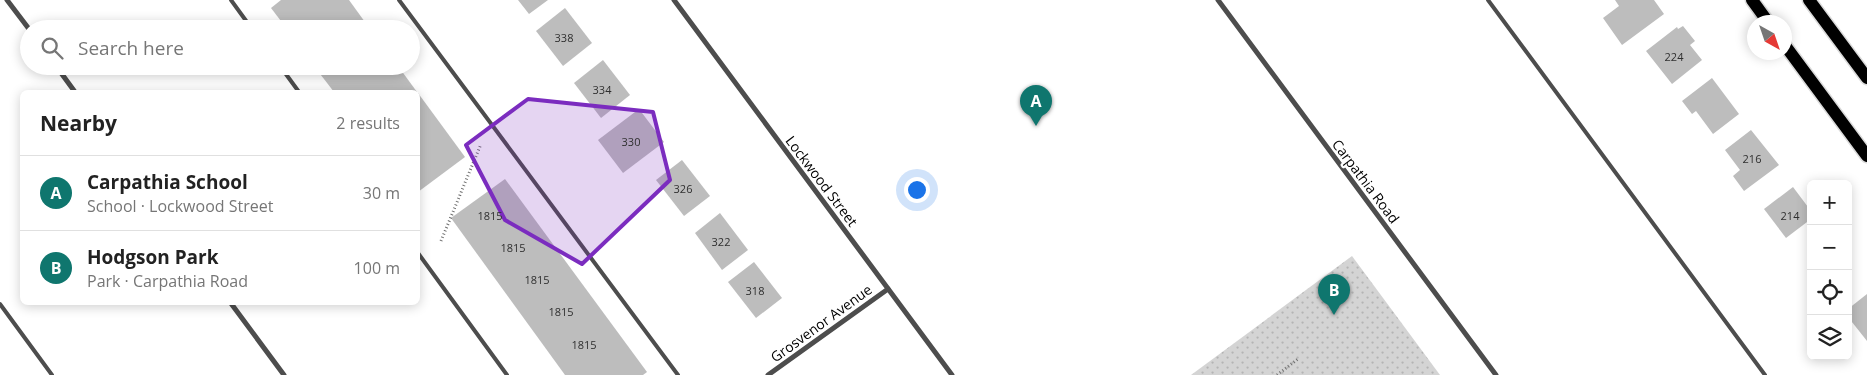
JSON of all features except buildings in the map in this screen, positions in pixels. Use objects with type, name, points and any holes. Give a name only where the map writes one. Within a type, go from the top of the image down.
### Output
[{"type":"main road","points":[[1752,0],[1763,15]]},
{"type":"main road","points":[[1809,0],[1867,78]]},
{"type":"main road","points":[[1792,55],[1867,156]]},
{"type":"street","points":[[7,0],[22,20]]},
{"type":"street","name":"Lockwood Street","points":[[674,0],[952,375]]},
{"type":"street","name":"Carpathia Road","points":[[1218,0],[1496,375]]},
{"type":"street","points":[[63,75],[74,90]]},
{"type":"street","name":"Grosvenor Avenue","points":[[768,375],[888,288]]},
{"type":"street","points":[[232,305],[284,375]]},
{"type":"lane","points":[[231,0],[245,20]]},
{"type":"lane","points":[[399,0],[414,20]]},
{"type":"lane","points":[[1488,0],[1765,375]]},
{"type":"lane","points":[[420,28],[678,375]]},
{"type":"lane","points":[[287,75],[298,90]]},
{"type":"lane","points":[[420,256],[507,375]]},
{"type":"lane","points":[[0,304],[52,375]]},
{"type":"path","points":[[440,241],[481,144]]},
{"type":"path","points":[[1277,375],[1298,359]]},
{"type":"highlighted area","points":[[528,99],[653,112],[670,180],[582,264],[505,220],[466,145]]},
{"type":"shaded area","points":[[1352,256],[1440,375],[1191,375]]},
{"type":"place","name":"Carpathia School","points":[[1036,126]]},
{"type":"place","name":"Hodgson Park","points":[[1334,315]]}]
